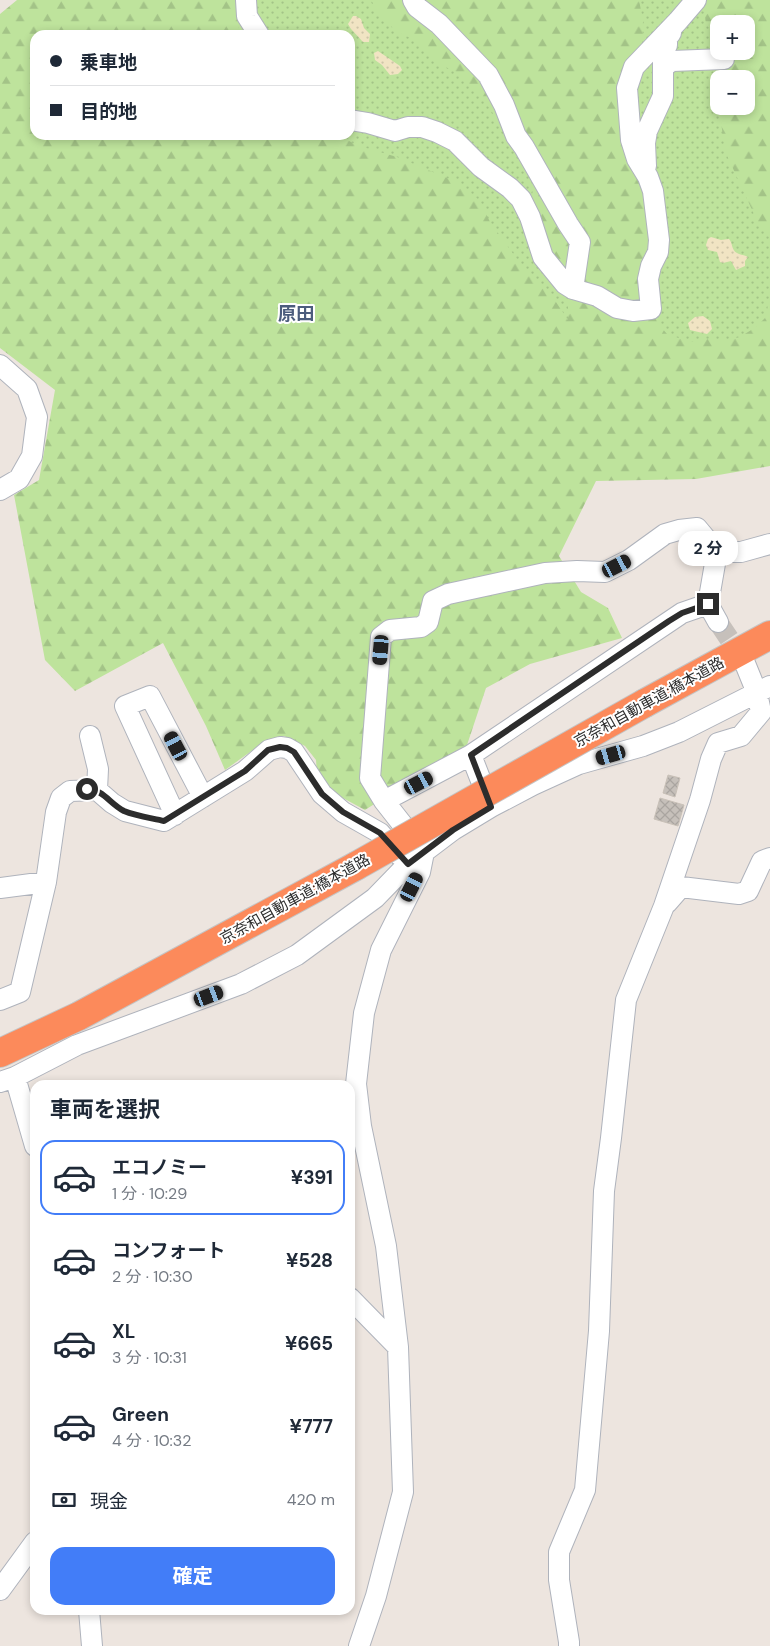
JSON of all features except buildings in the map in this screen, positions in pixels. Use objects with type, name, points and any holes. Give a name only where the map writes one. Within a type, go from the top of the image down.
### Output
[{"type":"highway","name":"京奈和自動車道;橋本道路","points":[[0,1053],[79,1016],[356,866],[645,703],[770,635]]},
{"type":"street","points":[[246,0],[247,16],[256,30]]},
{"type":"street","points":[[413,0],[488,75],[504,105],[516,136],[524,146],[580,242],[573,288]]},
{"type":"street","points":[[355,121],[395,131],[408,127],[422,127],[455,141],[480,167],[510,188],[521,199],[530,217],[543,257],[565,284],[597,296],[617,308],[633,311],[651,309],[648,279],[658,252],[659,240],[653,191],[637,159],[631,140],[628,88],[634,67],[696,0]]},
{"type":"street","points":[[648,178],[645,142],[647,132],[663,96],[664,50],[675,45],[667,38],[690,13],[696,0]]},
{"type":"street","points":[[663,67],[672,61],[710,60]]},
{"type":"street","points":[[0,365],[27,389],[37,417],[32,456],[19,479],[0,490]]},
{"type":"street","points":[[424,852],[384,801],[370,778],[381,638],[390,630],[421,627],[428,622],[433,601],[448,594],[545,573],[605,572],[629,560],[665,534],[698,528],[717,552],[708,604],[718,622]]},
{"type":"street","points":[[717,552],[741,552],[770,544]]},
{"type":"street","points":[[384,801],[471,755],[674,618],[682,613],[708,604]]},
{"type":"street","points":[[569,1646],[559,1580],[559,1552],[585,1490],[599,1331],[604,1191],[626,1000],[664,906],[700,800],[711,759],[718,743],[741,736],[761,712],[763,689],[744,661]]},
{"type":"street","points":[[359,1646],[376,1596],[403,1492],[398,1347],[386,1246],[361,1126],[356,1084],[364,1013],[381,950],[414,868],[424,852],[453,830],[491,807],[580,764],[643,746],[679,732],[763,689]]},
{"type":"street","points":[[176,815],[125,706],[150,696],[202,796]]},
{"type":"street","points":[[90,736],[98,769],[97,790]]},
{"type":"street","points":[[0,1000],[20,992],[46,882],[56,812],[61,798],[70,790],[97,790],[125,811],[164,821],[245,771],[268,750],[280,747],[287,748],[294,752],[322,794],[343,812],[380,833],[414,868]]},
{"type":"street","points":[[471,755],[491,807]]},
{"type":"street","points":[[664,906],[681,887],[739,894],[748,891],[762,861],[770,858]]},
{"type":"street","points":[[30,1134],[7,1079],[77,1044],[241,984],[296,955],[414,868]]},
{"type":"street","points":[[0,888],[46,882]]},
{"type":"street","points":[[355,1303],[398,1347]]},
{"type":"street","points":[[0,1590],[30,1549]]},
{"type":"street","points":[[89,1615],[92,1646]]},
{"type":"green space","points":[[17,0],[238,0],[239,30],[30,30],[30,140],[347,140],[359,146],[397,157],[459,183],[480,201],[490,222],[527,273],[548,290],[568,320],[568,294],[525,219],[536,180],[481,95],[458,73],[433,61],[419,42],[400,33],[384,22],[371,0],[639,0],[643,21],[642,46],[631,60],[641,187],[647,206],[655,265],[656,307],[661,327],[667,334],[690,342],[704,339],[729,340],[740,337],[756,327],[766,317],[770,293],[770,466],[696,479],[596,481],[559,556],[581,592],[608,608],[622,638],[530,664],[486,688],[467,745],[365,810],[330,791],[317,774],[316,760],[305,746],[284,736],[264,742],[225,770],[206,726],[163,643],[75,691],[45,660],[14,495],[39,480],[55,390],[0,348],[0,14]]},
{"type":"green space","points":[[131,0],[770,0],[770,353],[577,383],[213,140],[355,140],[355,30],[149,30]]},
{"type":"green space","points":[[700,0],[770,0],[770,238],[759,225],[725,151],[721,122],[721,115],[755,115],[755,70],[726,70],[729,60],[755,60],[755,15],[710,15],[710,29],[706,24]]},
{"type":"sand","points":[[353,16],[361,19],[364,28],[370,34],[369,42],[363,42],[355,33],[355,30],[352,30],[348,24]]},
{"type":"sand","points":[[378,51],[400,66],[402,70],[398,74],[390,75],[375,60],[374,53]]},
{"type":"sand","points":[[711,237],[721,240],[729,239],[735,252],[748,257],[745,261],[745,266],[736,270],[731,261],[720,262],[717,252],[708,250],[706,245]]},
{"type":"sand","points":[[703,316],[710,321],[712,329],[707,334],[690,330],[688,323],[695,317]]},
{"type":"tunnel","points":[[718,622],[744,661]]},
{"type":"district","name":"原田","points":[[296,314]]},
{"type":"route","points":[[87,789],[97,790],[125,811],[164,821],[245,771],[268,750],[280,747],[287,748],[294,752],[322,794],[343,812],[380,833],[408,864],[453,830],[491,807],[471,755],[669,621],[682,613],[708,604]]}]
